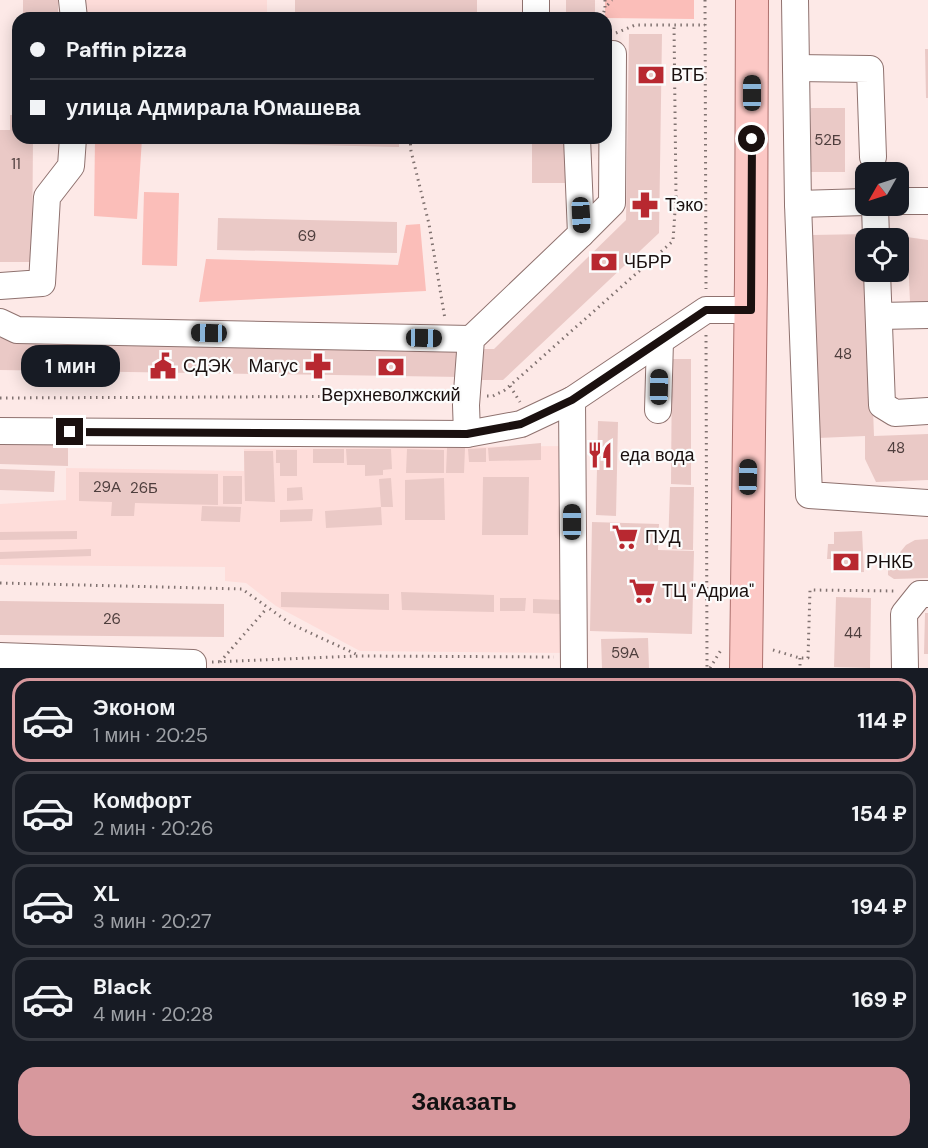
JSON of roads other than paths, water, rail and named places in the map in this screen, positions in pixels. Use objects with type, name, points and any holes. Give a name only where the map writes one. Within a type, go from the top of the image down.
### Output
[{"type":"main road","points":[[746,668],[752,0]]},
{"type":"street","points":[[795,0],[798,204],[809,495],[928,502]]},
{"type":"street","points":[[0,322],[17,330],[460,339],[582,234],[612,203],[614,44]]},
{"type":"street","points":[[796,69],[870,69],[873,157]]},
{"type":"street","points":[[0,285],[42,283],[47,196],[71,166],[73,144]]},
{"type":"street","points":[[577,144],[582,234]]},
{"type":"street","points":[[909,201],[928,201]]},
{"type":"street","points":[[798,204],[855,202]]},
{"type":"street","points":[[877,282],[882,405],[895,413],[928,411]]},
{"type":"street","points":[[0,431],[467,434],[521,424],[572,400],[706,310],[751,310]]},
{"type":"street","points":[[879,316],[928,315]]},
{"type":"street","points":[[460,339],[467,434]]},
{"type":"street","points":[[658,410],[660,340]]},
{"type":"street","points":[[572,400],[574,662]]},
{"type":"street","points":[[905,668],[904,614],[924,594]]},
{"type":"street","points":[[0,656],[120,664],[193,665]]},
{"type":"place","name":"ВТБ","points":[[651,75]]},
{"type":"place","name":"Тэко","points":[[645,205]]},
{"type":"place","name":"ЧБРР","points":[[604,262]]},
{"type":"place","name":"СДЭК","points":[[163,366]]},
{"type":"place","name":"Магус","points":[[318,366]]},
{"type":"place","name":"Верхневолжский","points":[[391,367]]},
{"type":"place","name":"еда вода","points":[[600,455]]},
{"type":"place","name":"ПУД","points":[[625,537]]},
{"type":"place","name":"РНКБ","points":[[846,562]]},
{"type":"place","name":"ТЦ \"Адриа\"","points":[[642,591]]}]
